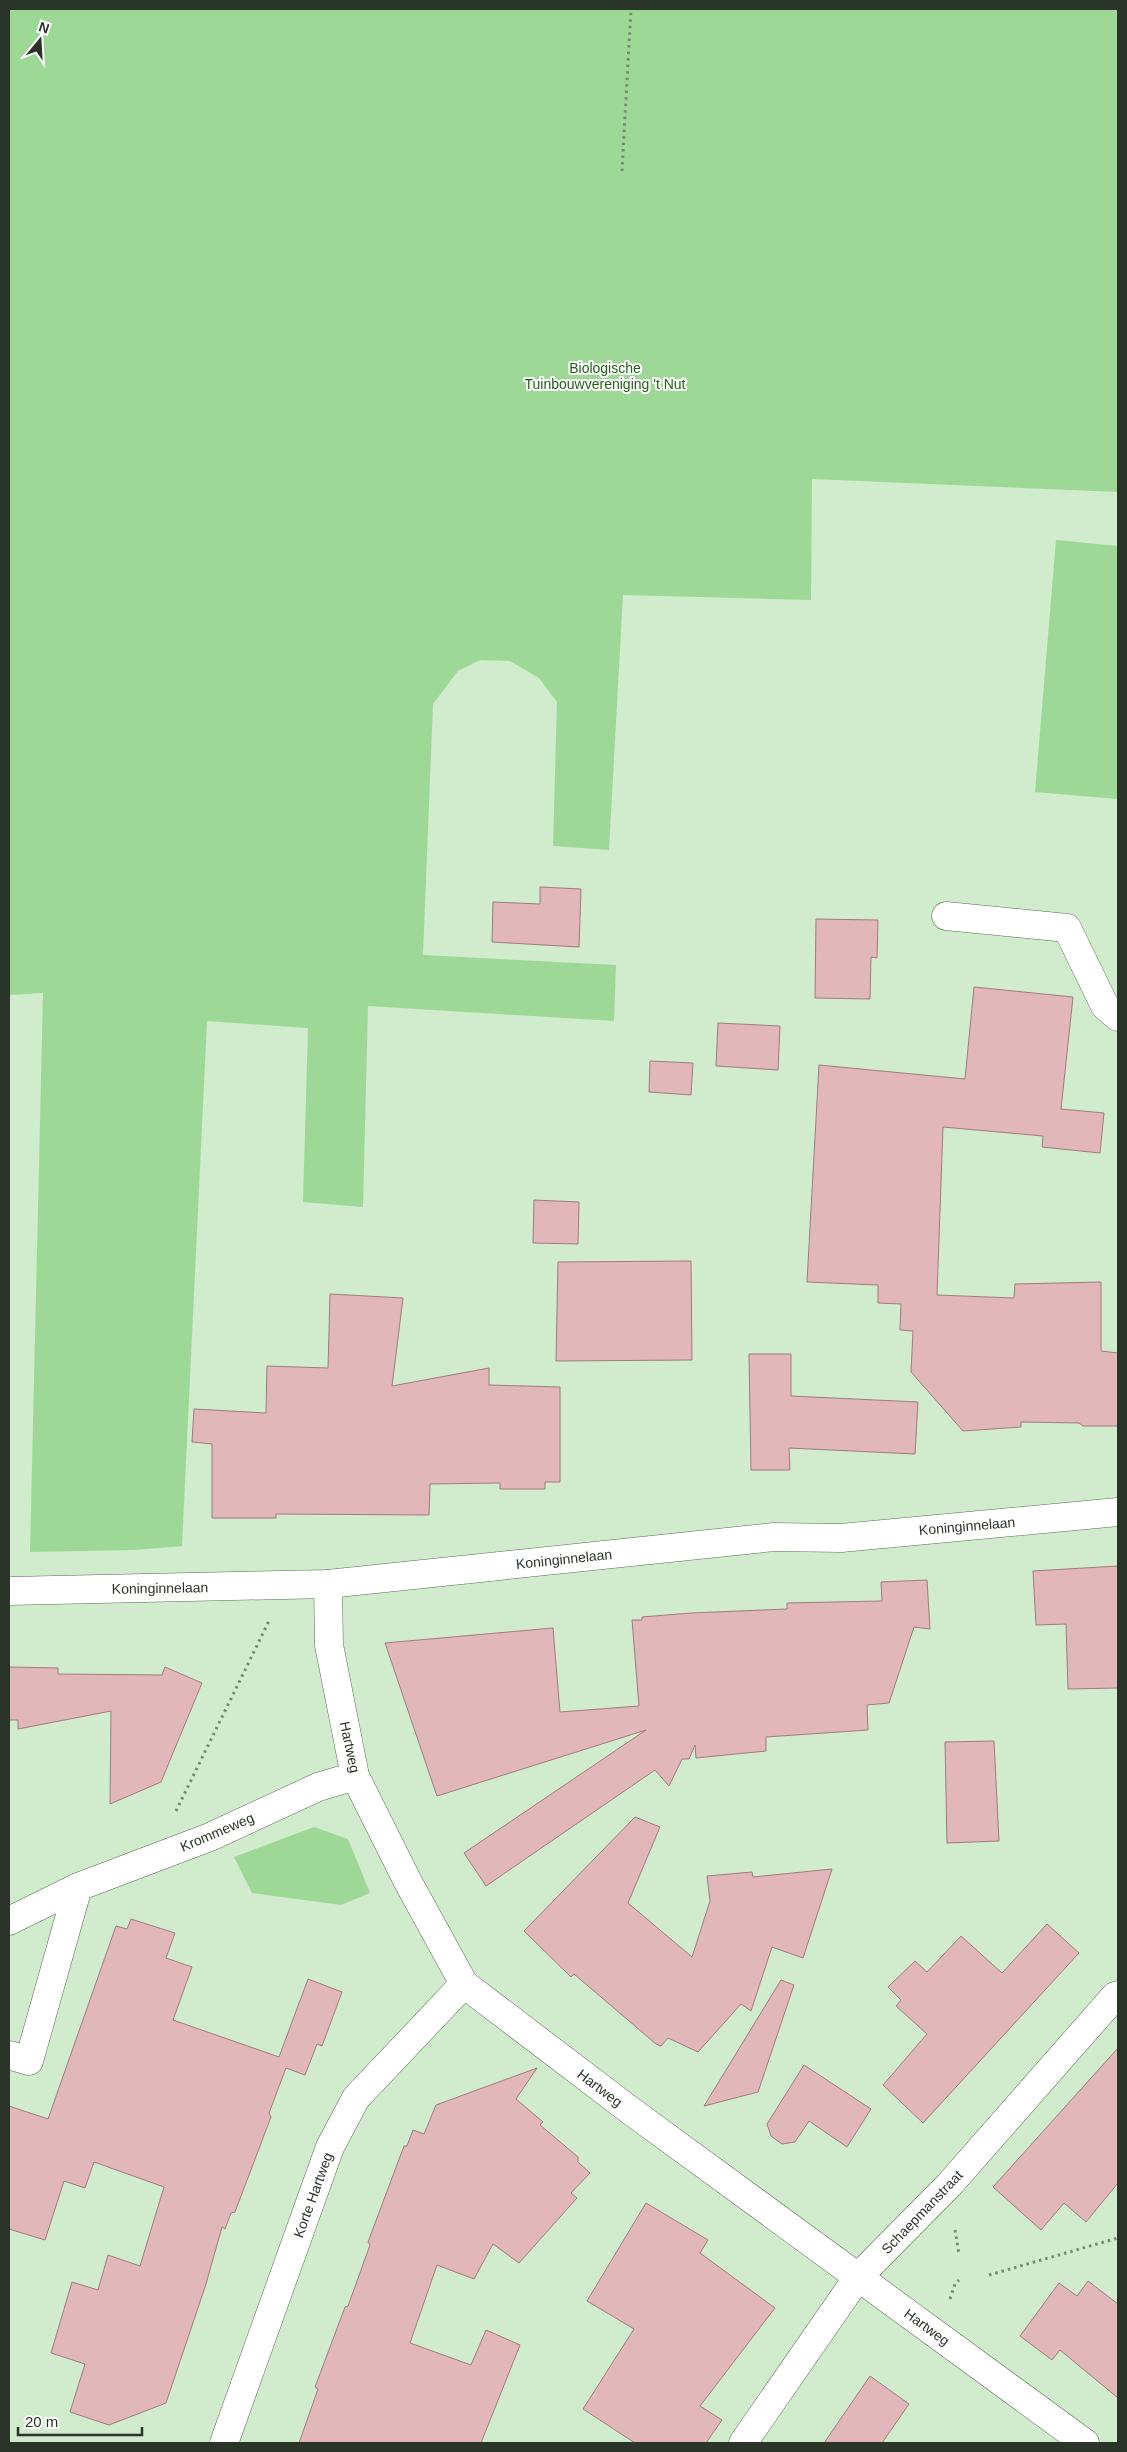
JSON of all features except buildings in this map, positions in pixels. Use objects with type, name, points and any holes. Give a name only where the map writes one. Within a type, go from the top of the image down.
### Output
[{"type":"street","points":[[946,916],[1067,928],[1105,1006],[1118,1017]]},
{"type":"street","name":"Koninginnelaan","points":[[9,1591],[328,1584],[774,1538],[841,1538],[1118,1512]]},
{"type":"street","name":"Hartweg","points":[[328,1584],[328,1645],[356,1776],[408,1882],[464,1984],[631,2111],[1085,2443]]},
{"type":"street","name":"Krommeweg","points":[[9,1921],[78,1887],[210,1836],[318,1788],[356,1776]]},
{"type":"street","points":[[9,2055],[30,2061],[78,1887]]},
{"type":"street","name":"Korte Hartweg","points":[[224,2443],[330,2146],[356,2098],[464,1984]]},
{"type":"street","name":"Schaepmanstraat","points":[[744,2443],[858,2277],[949,2185],[1115,1996],[1118,1995]]},
{"type":"path","points":[[622,171],[631,9]]},
{"type":"path","points":[[153,1859],[287,1585]]},
{"type":"path","points":[[989,2275],[1118,2238]]},
{"type":"green space","name":"Biologische Tuinbouwvereniging 't Nut","points":[[9,9],[1118,9],[1118,492],[812,479],[811,600],[623,595],[609,850],[553,846],[557,702],[539,678],[510,661],[480,660],[458,671],[433,704],[423,955],[616,965],[614,1021],[368,1006],[363,1207],[303,1202],[308,1028],[207,1021],[182,1546],[134,1550],[30,1552],[43,993],[9,995]]},
{"type":"green space","points":[[1056,540],[1118,546],[1118,799],[1035,792]]},
{"type":"green space","points":[[314,1827],[348,1839],[370,1893],[341,1905],[252,1893],[234,1857]]}]
